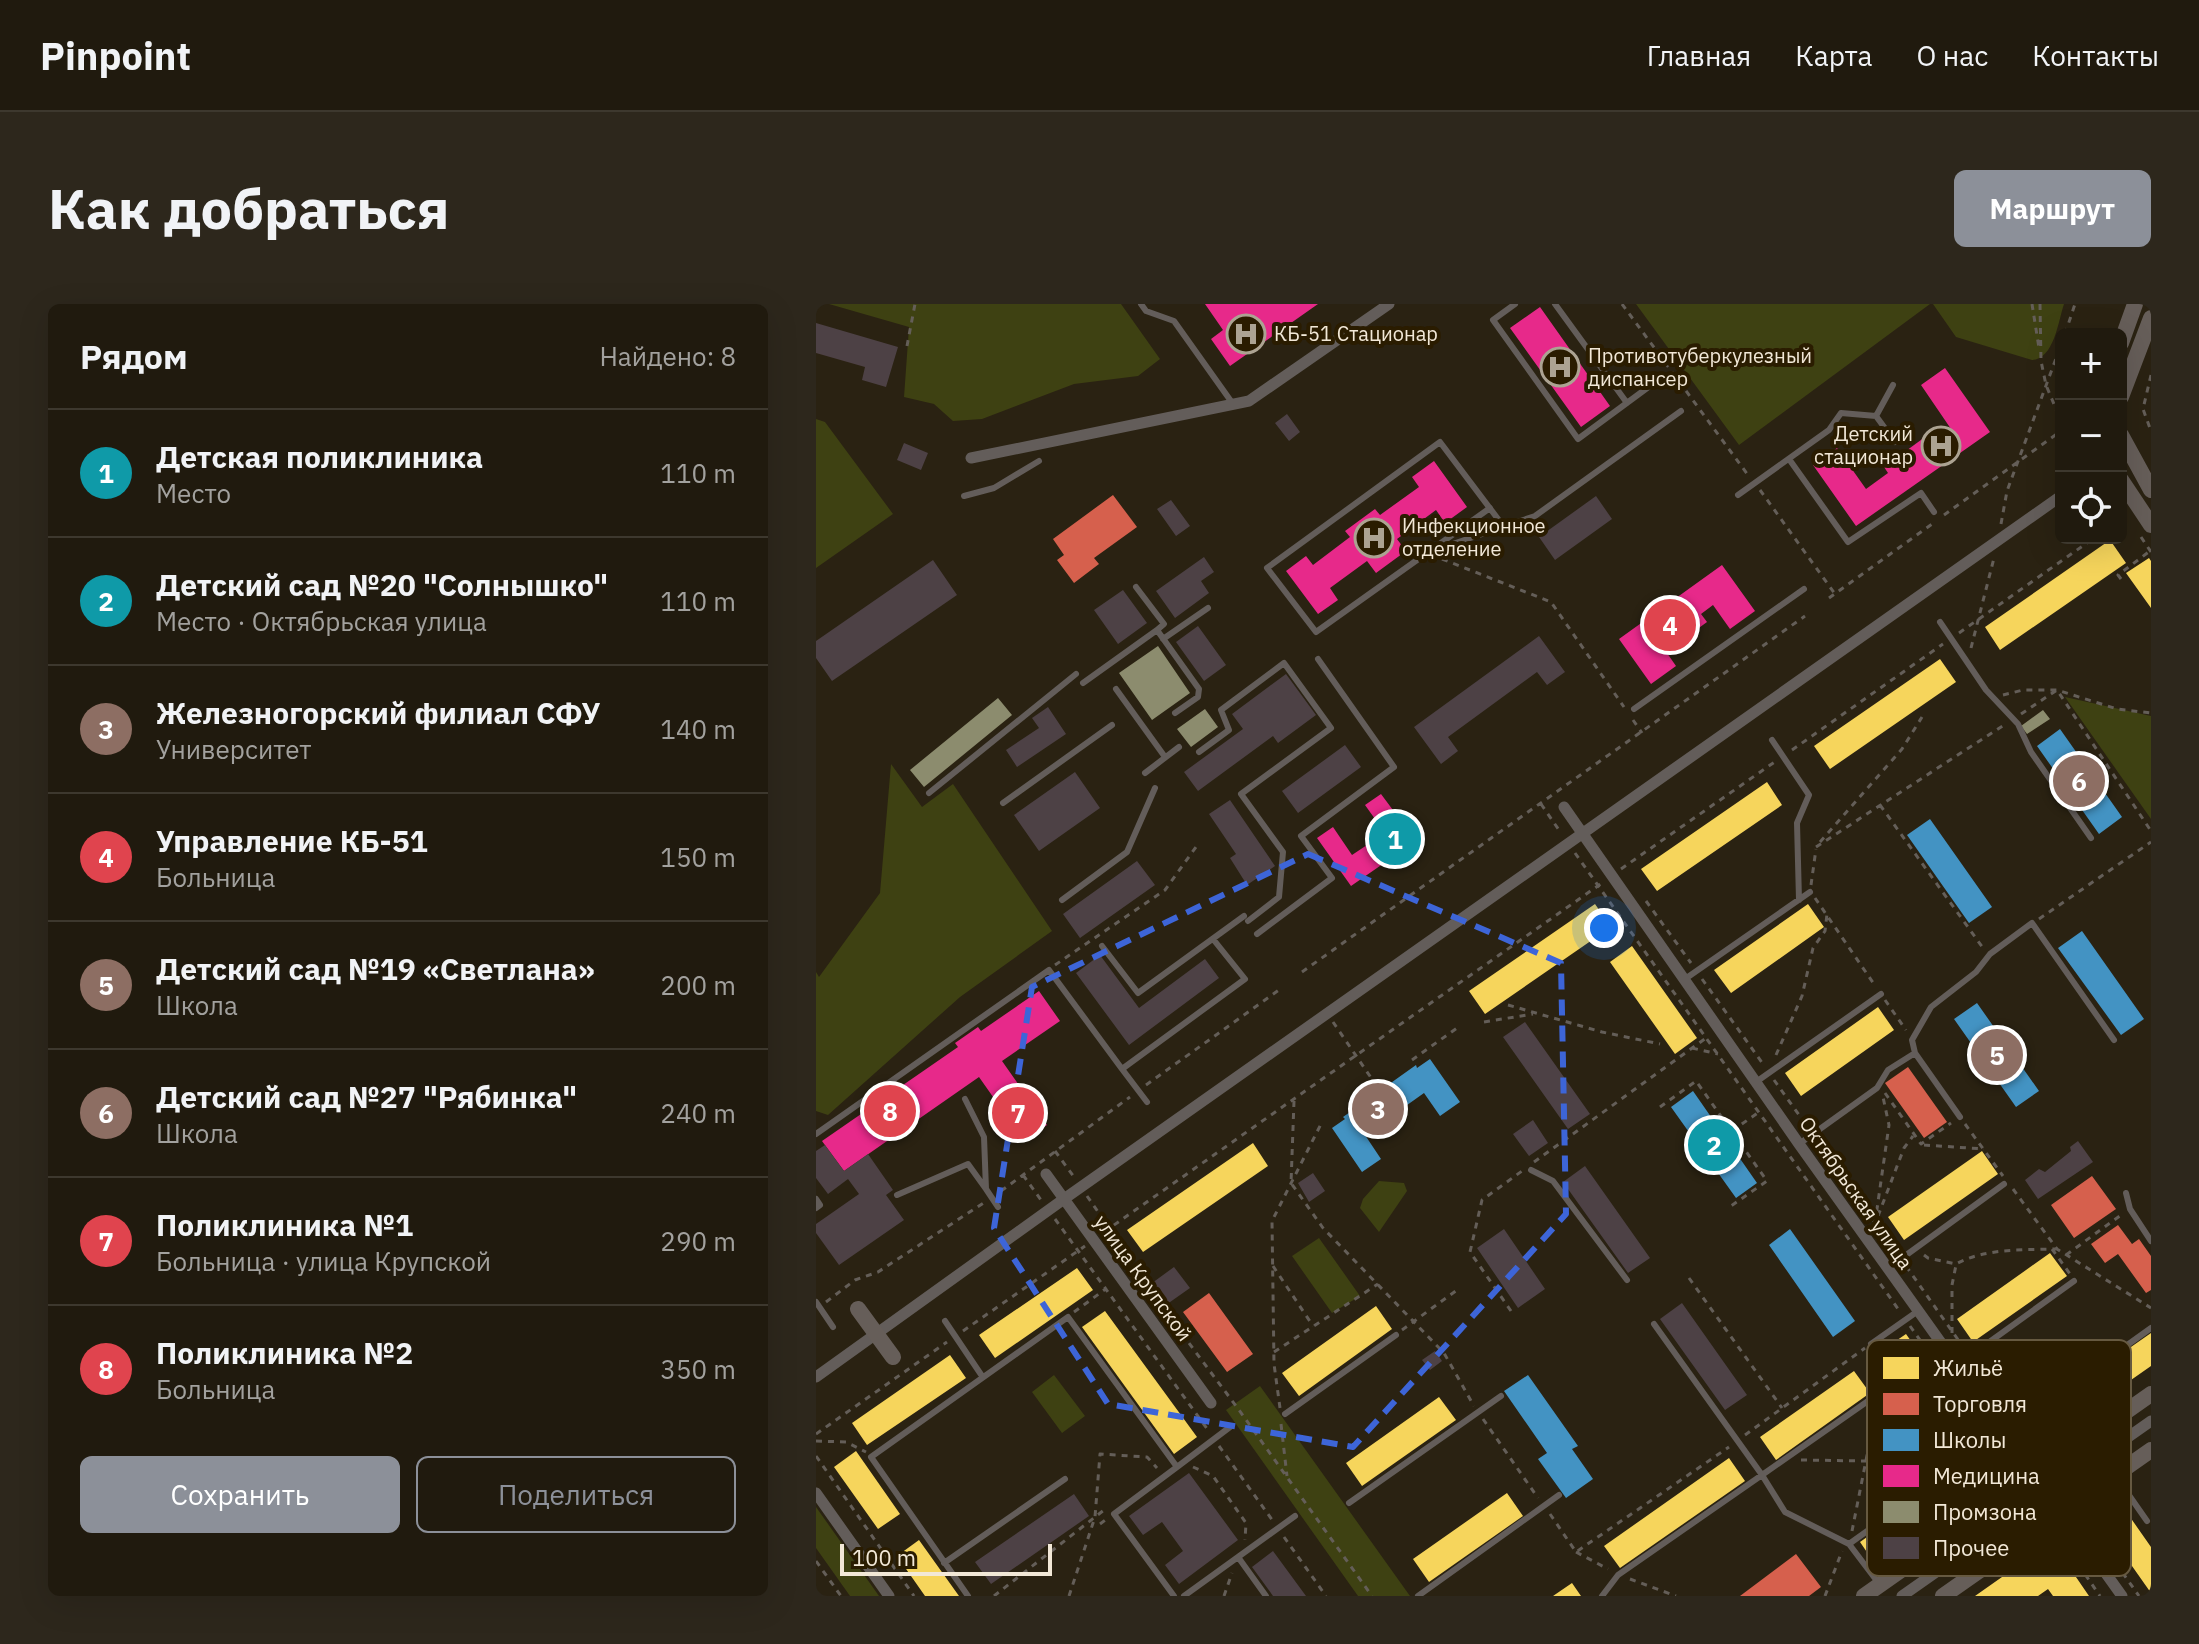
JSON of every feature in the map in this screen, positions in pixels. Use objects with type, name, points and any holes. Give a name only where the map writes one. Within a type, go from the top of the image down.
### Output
[{"type":"street","points":[[971,458],[1249,401],[1389,304]]},
{"type":"street","points":[[2126,328],[2135,304]]},
{"type":"street","points":[[2127,379],[2151,318]]},
{"type":"street","points":[[2127,446],[2148,486],[2127,487]]},
{"type":"street","points":[[2127,490],[2151,525]]},
{"type":"street","points":[[816,1377],[2055,500]]},
{"type":"street","name":"Октябрьская улица","points":[[1564,807],[1938,1340]]},
{"type":"street","name":"улица Крупской","points":[[1046,1174],[1211,1403]]},
{"type":"street","points":[[858,1309],[893,1357]]},
{"type":"street","points":[[2131,1408],[2151,1394]]},
{"type":"street","points":[[2131,1435],[2151,1421]]},
{"type":"street","points":[[2131,1464],[2151,1450]]},
{"type":"street","points":[[816,1493],[889,1596]]},
{"type":"street","points":[[1864,1596],[1893,1576]]},
{"type":"street","points":[[1902,1596],[1931,1576]]},
{"type":"street","points":[[1943,1596],[1971,1576]]},
{"type":"street","name":"Октябрьская улица","points":[[2105,1576],[2122,1596]]},
{"type":"lane","points":[[1141,304],[1146,311],[1174,321],[1233,405]]},
{"type":"lane","points":[[1515,304],[1493,320],[1578,439],[1658,380]]},
{"type":"lane","points":[[1555,304],[1627,403]]},
{"type":"lane","points":[[1876,416],[1893,385]]},
{"type":"lane","points":[[1427,553],[1535,516],[1681,411]]},
{"type":"lane","points":[[1738,495],[1829,430],[1841,413],[1876,416],[1895,442]]},
{"type":"lane","points":[[1490,508],[1316,632],[1267,568],[1440,442],[1490,508],[1504,527]]},
{"type":"lane","points":[[1789,459],[1848,542],[1921,493],[1934,512]]},
{"type":"lane","points":[[964,496],[994,488],[1039,461]]},
{"type":"lane","points":[[1083,683],[1164,624],[1136,587]]},
{"type":"lane","points":[[1634,709],[1804,589]]},
{"type":"lane","points":[[1163,639],[1208,608]]},
{"type":"lane","points":[[1940,622],[1986,690],[2013,719],[2031,752],[2091,838]]},
{"type":"lane","points":[[1157,630],[1199,689],[1198,697],[1175,713]]},
{"type":"lane","points":[[1257,934],[1332,878],[1301,836],[1394,767],[1318,659]]},
{"type":"lane","points":[[1102,946],[1138,993],[1213,939],[1279,897],[1283,852],[1241,794],[1331,728],[1284,663],[1221,710],[1229,730],[1199,752]]},
{"type":"lane","points":[[929,793],[1076,674]]},
{"type":"lane","points":[[1116,689],[1165,757]]},
{"type":"lane","points":[[1003,803],[1112,725]]},
{"type":"lane","points":[[1772,740],[1809,795],[1797,823],[1799,900]]},
{"type":"lane","points":[[1145,773],[1179,747]]},
{"type":"lane","points":[[1062,900],[1127,852],[1155,788]]},
{"type":"lane","points":[[1685,979],[1810,892]]},
{"type":"lane","points":[[1960,1117],[1915,1053],[1912,1040],[1931,1007],[1976,972],[1990,954],[2032,923],[2114,1040]]},
{"type":"lane","points":[[1122,1069],[1245,979],[1213,939]]},
{"type":"lane","points":[[816,1134],[1049,970],[1147,1102]]},
{"type":"lane","points":[[1756,1082],[1881,994]]},
{"type":"lane","points":[[1799,1144],[1877,1088],[1888,1070],[1915,1053]]},
{"type":"lane","points":[[965,1099],[984,1137],[986,1189]]},
{"type":"lane","points":[[897,1195],[968,1164],[998,1207]]},
{"type":"lane","points":[[1531,1170],[1553,1181],[1627,1280]]},
{"type":"lane","points":[[1887,1269],[2004,1184]]},
{"type":"lane","points":[[2126,1193],[2130,1209],[2151,1241]]},
{"type":"lane","points":[[816,1199],[820,1205],[816,1208]]},
{"type":"lane","points":[[1992,1340],[2074,1281]]},
{"type":"lane","points":[[818,1304],[833,1327]]},
{"type":"lane","points":[[1877,1340],[1918,1311]]},
{"type":"lane","points":[[968,1596],[871,1457],[1068,1317],[1179,1465]]},
{"type":"lane","points":[[945,1321],[982,1376]]},
{"type":"lane","points":[[1654,1324],[1785,1512],[1849,1544],[1867,1568]]},
{"type":"lane","points":[[2131,1342],[2151,1328]]},
{"type":"lane","points":[[1285,1414],[1396,1335]]},
{"type":"lane","points":[[1349,1503],[1501,1396]]},
{"type":"lane","points":[[1602,1596],[1618,1575],[1867,1402]]},
{"type":"lane","points":[[1174,1596],[1114,1514],[1230,1427]]},
{"type":"lane","points":[[944,1563],[1065,1479]]},
{"type":"lane","points":[[1418,1596],[1559,1495]]},
{"type":"lane","points":[[2131,1497],[2150,1522]]},
{"type":"lane","points":[[1184,1596],[1295,1516]]},
{"type":"lane","points":[[1849,1544],[1867,1531]]},
{"type":"lane","points":[[1238,1557],[1266,1596]]},
{"type":"lane","points":[[1873,1576],[1880,1585]]},
{"type":"path","points":[[907,346],[915,304]]},
{"type":"path","points":[[1622,304],[1835,594]]},
{"type":"path","points":[[2032,304],[2046,385],[2055,407]]},
{"type":"path","points":[[2040,304],[2041,361]]},
{"type":"path","points":[[2068,328],[2075,304]]},
{"type":"path","points":[[2018,462],[2055,361]]},
{"type":"path","points":[[2151,375],[2143,409],[2151,431]]},
{"type":"path","points":[[1829,598],[2055,435]]},
{"type":"path","points":[[816,1434],[2085,544]]},
{"type":"path","points":[[2121,579],[2118,575],[2150,551]]},
{"type":"path","points":[[1427,553],[1551,602],[1624,707]]},
{"type":"path","points":[[1302,972],[1805,616]]},
{"type":"path","points":[[1967,663],[1976,621]]},
{"type":"path","points":[[1986,690],[2004,695],[2023,690],[2057,690],[2117,709],[2151,713]]},
{"type":"path","points":[[1816,847],[2057,690]]},
{"type":"path","points":[[2057,690],[2151,831]]},
{"type":"path","points":[[1912,1040],[1810,892],[1816,847],[1902,749],[1922,717]]},
{"type":"path","points":[[1633,720],[1642,733]]},
{"type":"path","points":[[1541,804],[1919,1340]]},
{"type":"path","points":[[1880,805],[1965,925],[1990,954]]},
{"type":"path","points":[[2032,923],[2151,842]]},
{"type":"path","points":[[1049,970],[1165,890],[1196,847]]},
{"type":"path","points":[[1641,893],[1957,1340]]},
{"type":"path","points":[[1769,1073],[1802,996],[1813,948],[1825,931],[1827,914]]},
{"type":"path","points":[[818,1304],[855,1280],[878,1272],[991,1198],[1279,990]]},
{"type":"path","points":[[1508,1005],[1660,1044]]},
{"type":"path","points":[[1327,1013],[1376,1085]]},
{"type":"path","points":[[1484,1022],[1536,1013]]},
{"type":"path","points":[[1412,1060],[1457,1028]]},
{"type":"path","points":[[1511,1311],[1470,1252],[1482,1200],[1706,1038]]},
{"type":"path","points":[[1692,1048],[1718,1054]]},
{"type":"path","points":[[1660,1107],[1696,1081],[1732,1131],[1767,1181],[1731,1206]]},
{"type":"path","points":[[1875,1223],[1889,1125],[1880,1087],[1921,1144],[1984,1149]]},
{"type":"path","points":[[1294,1099],[1291,1183],[1323,1228],[1444,1353],[1478,1412],[1576,1552],[1867,1347]]},
{"type":"path","points":[[1732,1131],[1759,1112]]},
{"type":"path","points":[[1921,1144],[1960,1117],[2074,1281]]},
{"type":"path","points":[[1274,1364],[1272,1221],[1321,1124]]},
{"type":"path","points":[[1875,1223],[1904,1148],[1914,1135]]},
{"type":"path","points":[[1023,1175],[1326,1596]]},
{"type":"path","points":[[2066,1255],[2130,1209]]},
{"type":"path","points":[[1117,1237],[1147,1282],[1147,1287],[1372,1596]]},
{"type":"path","points":[[1916,1248],[1928,1258],[1956,1264],[1969,1257],[2054,1249],[2151,1308]]},
{"type":"path","points":[[1952,1333],[1952,1285],[1956,1264]]},
{"type":"path","points":[[1273,1265],[1313,1326]]},
{"type":"path","points":[[1068,1317],[1121,1278]]},
{"type":"path","points":[[1689,1278],[1782,1408]]},
{"type":"path","points":[[1274,1352],[1378,1284]]},
{"type":"path","points":[[1396,1335],[1457,1290]]},
{"type":"path","points":[[816,1441],[846,1442],[871,1457]]},
{"type":"path","points":[[1069,1596],[1095,1517],[1100,1454],[1147,1457],[1157,1468]]},
{"type":"path","points":[[816,1456],[914,1596]]},
{"type":"path","points":[[1784,1460],[1867,1461],[1849,1544],[1844,1545],[1825,1596]]},
{"type":"path","points":[[1179,1465],[1213,1476],[1246,1523],[1245,1552]]},
{"type":"path","points":[[994,1596],[1095,1517]]},
{"type":"path","points":[[1224,1596],[1238,1557]]},
{"type":"path","points":[[816,1561],[841,1596]]},
{"type":"path","points":[[2089,1576],[2100,1596]]},
{"type":"highlighted area","points":[[1308,854],[1561,963],[1566,1214],[1353,1447],[1108,1404],[994,1228],[1032,987]]},
{"type":"green space","points":[[829,304],[1121,304],[1160,359],[1138,376],[1074,384],[982,419],[953,421],[934,404],[904,397],[909,327]]},
{"type":"green space","points":[[1636,304],[1930,304],[1739,445]]},
{"type":"green space","points":[[1933,304],[2064,304],[2050,347],[2039,358],[2032,360],[1956,337]]},
{"type":"green space","points":[[816,419],[825,422],[893,514],[816,568]]},
{"type":"green space","points":[[2065,697],[2151,716],[2151,819]]},
{"type":"green space","points":[[891,764],[922,807],[953,784],[1052,931],[960,997],[828,1115],[816,1111],[816,972],[819,977],[880,893]]},
{"type":"green space","points":[[1379,1181],[1404,1183],[1407,1191],[1379,1232],[1360,1208],[1363,1199]]},
{"type":"green space","points":[[1319,1238],[1360,1296],[1332,1313],[1292,1256]]},
{"type":"green space","points":[[1054,1375],[1085,1416],[1062,1433],[1032,1392]]},
{"type":"green space","points":[[1260,1386],[1410,1596],[1358,1596],[1226,1410]]},
{"type":"green space","points":[[816,1507],[879,1596],[850,1596],[816,1548]]},
{"type":"building: Жильё","points":[[2104,544],[2113,544],[2126,563],[2000,650],[1985,627]]},
{"type":"building: Жильё","points":[[2149,558],[2151,561],[2151,608],[2126,573]]},
{"type":"building: Жильё","points":[[1940,659],[1956,682],[1830,769],[1814,746]]},
{"type":"building: Жильё","points":[[1767,782],[1782,805],[1657,891],[1641,869]]},
{"type":"building: Жильё","points":[[1595,904],[1611,927],[1485,1014],[1469,991]]},
{"type":"building: Жильё","points":[[1808,904],[1824,927],[1731,993],[1714,970]]},
{"type":"building: Жильё","points":[[1632,946],[1697,1038],[1675,1054],[1610,962]]},
{"type":"building: Жильё","points":[[1878,1007],[1894,1030],[1801,1096],[1785,1073]]},
{"type":"building: Жильё","points":[[1253,1143],[1268,1166],[1143,1252],[1127,1230]]},
{"type":"building: Жильё","points":[[1982,1151],[1998,1174],[1904,1240],[1888,1217]]},
{"type":"building: Жильё","points":[[2050,1253],[2067,1276],[1976,1340],[1972,1340],[1957,1319]]},
{"type":"building: Жильё","points":[[1077,1268],[1093,1290],[995,1358],[979,1335]]},
{"type":"building: Жильё","points":[[1376,1306],[1392,1329],[1299,1396],[1282,1373]]},
{"type":"building: Жильё","points":[[1105,1311],[1197,1437],[1174,1454],[1082,1327]]},
{"type":"building: Жильё","points":[[2151,1333],[2151,1366],[2131,1380],[2131,1347]]},
{"type":"building: Жильё","points":[[950,1355],[966,1378],[867,1445],[852,1423]]},
{"type":"building: Жильё","points":[[1854,1371],[1867,1389],[1867,1395],[1776,1460],[1760,1437]]},
{"type":"building: Жильё","points":[[1439,1397],[1456,1420],[1362,1486],[1346,1463]]},
{"type":"building: Жильё","points":[[856,1451],[900,1514],[878,1529],[834,1467]]},
{"type":"building: Жильё","points":[[1729,1458],[1745,1481],[1620,1568],[1604,1546]]},
{"type":"building: Жильё","points":[[1507,1493],[1523,1516],[1429,1582],[1413,1559]]},
{"type":"building: Жильё","points":[[2131,1518],[2151,1547],[2151,1593],[2131,1565]]},
{"type":"building: Жильё","points":[[1867,1537],[1867,1552],[1860,1542]]},
{"type":"building: Жильё","points":[[919,1540],[959,1596],[925,1596],[897,1556]]},
{"type":"building: Жильё","points":[[2004,1576],[2075,1576],[2089,1596],[2053,1596],[2048,1589],[2038,1596],[1975,1596]]},
{"type":"building: Жильё","points":[[1572,1583],[1581,1596],[1553,1596]]},
{"type":"building: Торговля","points":[[1113,495],[1137,527],[1094,558],[1099,564],[1074,583],[1057,560],[1064,555],[1053,539]]},
{"type":"building: Торговля","points":[[1908,1067],[1947,1122],[1924,1138],[1885,1083]]},
{"type":"building: Торговля","points":[[2092,1176],[2116,1209],[2074,1238],[2051,1205]]},
{"type":"building: Торговля","points":[[2118,1225],[2132,1244],[2139,1239],[2151,1256],[2151,1290],[2146,1293],[2118,1254],[2105,1263],[2091,1244]]},
{"type":"building: Торговля","points":[[1209,1293],[1253,1354],[1227,1372],[1183,1312]]},
{"type":"building: Торговля","points":[[1796,1554],[1821,1587],[1809,1596],[1740,1596]]},
{"type":"building: Школы","points":[[2060,729],[2122,817],[2099,834],[2037,746]]},
{"type":"building: Школы","points":[[1930,819],[1992,907],[1969,923],[1907,835]]},
{"type":"building: Школы","points":[[2082,931],[2144,1019],[2121,1035],[2058,948]]},
{"type":"building: Школы","points":[[1977,1003],[2039,1091],[2016,1107],[1954,1019]]},
{"type":"building: Школы","points":[[1430,1059],[1460,1102],[1440,1116],[1424,1093],[1365,1135],[1381,1159],[1362,1172],[1332,1128],[1416,1065],[1417,1068]]},
{"type":"building: Школы","points":[[1693,1091],[1757,1183],[1736,1198],[1671,1107]]},
{"type":"building: Школы","points":[[1790,1229],[1855,1321],[1833,1337],[1769,1245]]},
{"type":"building: Школы","points":[[1528,1375],[1578,1446],[1572,1449],[1593,1479],[1566,1498],[1538,1459],[1547,1453],[1504,1391]]},
{"type":"building: Медицина","name":"КБ-51 Стационар","points":[[1205,304],[1318,304],[1230,366],[1211,339],[1223,330]]},
{"type":"building: Медицина","name":"Противотуберкулезный диспансер","points":[[1540,307],[1610,406],[1581,427],[1510,328]]},
{"type":"building: Медицина","name":"Детский стационар","points":[[1945,368],[1990,432],[1856,526],[1813,465],[1837,448],[1866,489],[1888,473],[1884,467],[1925,437],[1930,444],[1951,429],[1921,385]]},
{"type":"building: Медицина","name":"Инфекционное отделение","points":[[1434,461],[1467,507],[1445,523],[1436,510],[1397,539],[1406,551],[1376,573],[1367,561],[1330,588],[1338,600],[1318,614],[1286,571],[1306,556],[1313,565],[1350,537],[1345,531],[1375,509],[1380,515],[1419,487],[1412,477]]},
{"type":"building: Медицина","points":[[1722,565],[1755,611],[1730,629],[1713,605],[1701,614],[1707,622],[1677,644],[1671,636],[1660,643],[1676,666],[1651,684],[1619,639]]},
{"type":"building: Медицина","points":[[1381,794],[1416,841],[1351,886],[1317,838],[1333,827],[1352,855],[1385,833],[1365,805]]},
{"type":"building: Медицина","points":[[1039,991],[1060,1021],[1002,1061],[1047,1125],[1024,1141],[979,1077],[844,1171],[822,1141],[958,1047],[955,1043],[978,1027],[981,1031]]},
{"type":"building: Промзона","points":[[1158,646],[1190,693],[1152,720],[1119,673]]},
{"type":"building: Промзона","points":[[998,698],[1012,715],[924,787],[910,770]]},
{"type":"building: Промзона","points":[[1205,709],[1218,727],[1191,747],[1177,729]]},
{"type":"building: Промзона","points":[[2043,710],[2050,719],[2027,734],[2021,726]]},
{"type":"building: Прочее","points":[[816,323],[898,347],[886,387],[862,380],[865,367],[816,353]]},
{"type":"building: Прочее","points":[[1287,414],[1300,432],[1289,441],[1275,423]]},
{"type":"building: Прочее","points":[[904,443],[928,453],[921,470],[897,460]]},
{"type":"building: Прочее","points":[[1596,496],[1612,519],[1555,560],[1539,537]]},
{"type":"building: Прочее","points":[[1171,500],[1190,526],[1176,536],[1157,509]]},
{"type":"building: Прочее","points":[[1204,557],[1214,572],[1201,581],[1209,593],[1175,618],[1156,591]]},
{"type":"building: Прочее","points":[[933,560],[957,595],[832,681],[816,658],[816,641]]},
{"type":"building: Прочее","points":[[1123,590],[1147,623],[1118,644],[1094,610]]},
{"type":"building: Прочее","points":[[1198,626],[1226,665],[1204,681],[1176,642]]},
{"type":"building: Прочее","points":[[1539,636],[1565,672],[1547,685],[1537,672],[1448,737],[1458,751],[1441,764],[1414,727]]},
{"type":"building: Прочее","points":[[1286,674],[1316,715],[1278,743],[1273,736],[1198,791],[1184,772],[1243,729],[1232,714]]},
{"type":"building: Прочее","points":[[1048,707],[1066,734],[1017,767],[1006,750],[1039,728],[1032,718]]},
{"type":"building: Прочее","points":[[1345,745],[1361,767],[1298,813],[1282,791]]},
{"type":"building: Прочее","points":[[1075,772],[1100,808],[1039,851],[1014,815]]},
{"type":"building: Прочее","points":[[1230,800],[1275,866],[1247,885],[1230,858],[1236,854],[1209,814]]},
{"type":"building: Прочее","points":[[1137,861],[1155,885],[1080,938],[1063,914]]},
{"type":"building: Прочее","points":[[1100,955],[1139,1008],[1205,959],[1219,978],[1129,1045],[1076,973]]},
{"type":"building: Прочее","points":[[1525,1022],[1590,1114],[1568,1129],[1503,1037]]},
{"type":"building: Прочее","points":[[1533,1120],[1548,1143],[1529,1156],[1513,1134]]},
{"type":"building: Прочее","points":[[2078,1141],[2093,1162],[2038,1199],[2025,1180],[2039,1169],[2045,1172],[2071,1151],[2070,1147]]},
{"type":"building: Прочее","points":[[825,1145],[844,1171],[868,1154],[893,1190],[886,1195],[904,1220],[839,1265],[816,1233],[816,1224],[859,1194],[848,1179],[828,1194],[816,1178],[816,1151]]},
{"type":"building: Прочее","points":[[1585,1166],[1650,1258],[1628,1273],[1563,1182]]},
{"type":"building: Прочее","points":[[1313,1173],[1325,1191],[1309,1202],[1298,1183]]},
{"type":"building: Прочее","points":[[1504,1229],[1545,1289],[1518,1308],[1477,1248]]},
{"type":"building: Прочее","points":[[1174,1267],[1190,1288],[1163,1307],[1148,1286]]},
{"type":"building: Прочее","points":[[1682,1303],[1747,1395],[1725,1410],[1660,1319]]},
{"type":"building: Прочее","points":[[1435,1351],[1442,1361],[1430,1370],[1422,1360]]},
{"type":"building: Прочее","points":[[1189,1473],[1238,1540],[1179,1584],[1165,1565],[1183,1551],[1162,1522],[1143,1535],[1129,1516]]},
{"type":"building: Прочее","points":[[1074,1494],[1089,1516],[991,1584],[975,1562]]},
{"type":"building: Прочее","points":[[1273,1551],[1306,1596],[1273,1596],[1252,1567]]},
{"type":"place","name":"КБ-51 Стационар","points":[[1246,334]]},
{"type":"place","name":"Противотуберкулезный диспансер","points":[[1560,367]]},
{"type":"place","name":"Детский стационар","points":[[1941,446]]},
{"type":"place","name":"Инфекционное отделение","points":[[1374,538]]},
{"type":"place","name":"Управление КБ-51","points":[[1670,625]]},
{"type":"place","name":"Детский сад №27 \"Рябинка\"","points":[[2079,781]]},
{"type":"place","name":"Детская поликлиника","points":[[1395,839]]},
{"type":"place","name":"Детский сад №19 «Светлана»","points":[[1997,1055]]},
{"type":"place","name":"Железногорский филиал СФУ","points":[[1378,1109]]},
{"type":"place","name":"Поликлиника №2","points":[[890,1111]]},
{"type":"place","name":"Поликлиника №1","points":[[1018,1113]]},
{"type":"place","name":"Детский сад №20 \"Солнышко\"","points":[[1714,1145]]}]
